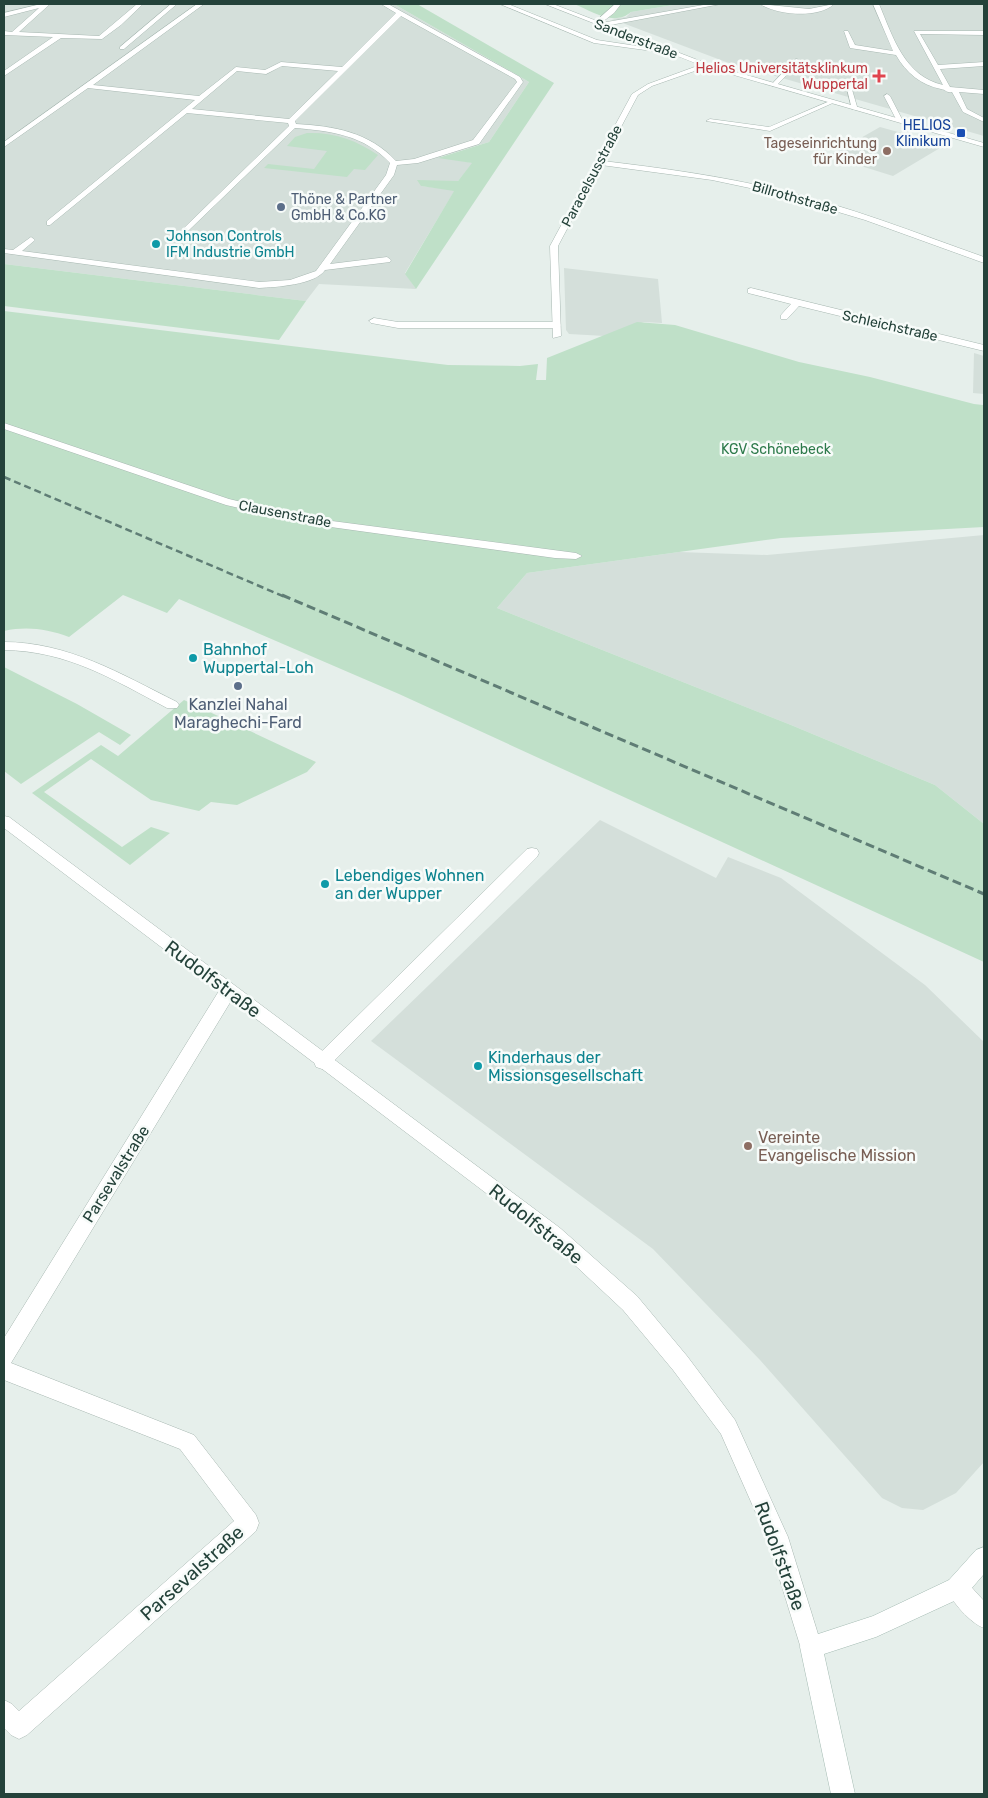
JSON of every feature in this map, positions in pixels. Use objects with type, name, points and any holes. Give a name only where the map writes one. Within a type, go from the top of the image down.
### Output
[{"type":"street","points":[[15,32],[47,4]]},
{"type":"street","points":[[4,15],[47,4]]},
{"type":"street","points":[[4,33],[15,32],[100,38],[119,24],[140,4]]},
{"type":"street","points":[[114,54],[174,4]]},
{"type":"street","points":[[192,4],[200,4]]},
{"type":"street","points":[[4,145],[200,4]]},
{"type":"street","points":[[384,4],[518,78],[520,82],[476,142],[414,161],[394,163]]},
{"type":"street","points":[[503,4],[596,42],[667,51]]},
{"type":"street","name":"Sanderstraße","points":[[548,4],[706,65],[984,145]]},
{"type":"street","points":[[598,24],[618,4]]},
{"type":"street","points":[[598,24],[718,4]]},
{"type":"street","points":[[763,4],[783,10],[812,10],[825,9],[831,4]]},
{"type":"street","points":[[876,4],[897,53],[908,71],[921,81],[952,91],[984,92]]},
{"type":"street","points":[[187,230],[400,13]]},
{"type":"street","points":[[4,21],[26,22]]},
{"type":"street","points":[[846,32],[852,47],[897,53]]},
{"type":"street","points":[[984,32],[916,32],[935,68],[962,108],[970,115],[984,120]]},
{"type":"street","points":[[4,74],[61,35]]},
{"type":"street","points":[[774,85],[798,60]]},
{"type":"street","points":[[50,223],[236,69],[266,72],[281,64],[344,69]]},
{"type":"street","points":[[935,68],[944,65],[984,64]]},
{"type":"street","name":"Paracelsusstraße","points":[[556,336],[554,246],[635,94],[650,85],[706,65]]},
{"type":"street","points":[[86,76],[94,80]]},
{"type":"street","points":[[86,86],[199,98]]},
{"type":"street","points":[[848,86],[856,109]]},
{"type":"street","points":[[887,96],[901,121]]},
{"type":"street","points":[[710,121],[770,129],[832,102]]},
{"type":"street","points":[[187,111],[292,123],[346,132],[368,140],[384,150],[394,163]]},
{"type":"street","points":[[4,251],[259,285],[280,285],[302,280],[319,273],[390,175],[394,163]]},
{"type":"street","name":"Billrothstraße","points":[[599,163],[704,176],[751,185],[853,214],[984,260]]},
{"type":"street","points":[[14,253],[31,240]]},
{"type":"street","points":[[322,268],[387,260]]},
{"type":"street","name":"Schleichstraße","points":[[751,291],[796,304],[984,348]]},
{"type":"street","points":[[784,317],[796,304]]},
{"type":"street","points":[[374,321],[398,324],[556,326]]},
{"type":"street","name":"Clausenstraße","points":[[4,426],[226,502],[300,519],[555,555],[576,556]]},
{"type":"street","points":[[4,646],[14,645],[50,650],[82,661],[172,705]]},
{"type":"street","name":"Rudolfstraße","points":[[4,822],[554,1234],[630,1303],[680,1363],[728,1427],[778,1537],[811,1646],[843,1794]]},
{"type":"street","points":[[322,1062],[532,854]]},
{"type":"street","name":"Parsevalstraße","points":[[4,1356],[228,991]]},
{"type":"street","name":"Parsevalstraße","points":[[4,1370],[187,1442],[248,1523],[19,1727],[4,1712]]},
{"type":"street","points":[[811,1646],[876,1626],[958,1588],[984,1558]]},
{"type":"street","points":[[958,1588],[984,1617]]},
{"type":"shaded area","points":[[4,4],[394,4],[529,82],[489,142],[440,157],[473,163],[458,181],[421,186],[455,190],[405,273],[416,289],[319,284],[306,301],[4,264]]},
{"type":"shaded area","name":"Helios Universitätsklinkum Wuppertal","points":[[679,4],[984,4],[984,136],[726,62],[612,19],[626,17],[631,12]]},
{"type":"shaded area","name":"Tageseinrichtung für Kinder","points":[[880,127],[945,145],[893,176],[829,156]]},
{"type":"shaded area","points":[[564,268],[658,279],[662,323],[644,322],[605,336],[569,334],[566,330]]},
{"type":"shaded area","points":[[974,353],[984,356],[984,394],[973,393]]},
{"type":"shaded area","points":[[984,535],[984,824],[935,785],[791,725],[497,608],[527,573],[679,552],[767,555]]},
{"type":"shaded area","name":"Vereinte Evangelische Mission","points":[[600,820],[716,878],[728,857],[781,878],[925,985],[984,1042],[984,1462],[956,1493],[923,1510],[902,1508],[882,1498],[760,1360],[653,1249],[371,1041]]},
{"type":"green space","points":[[394,4],[417,4],[554,83],[416,289],[405,274],[454,191],[421,186],[417,180],[458,181],[472,163],[438,158],[489,142],[529,82]]},
{"type":"green space","points":[[574,4],[679,4],[631,12],[617,18],[610,18],[595,14]]},
{"type":"green space","points":[[307,133],[326,134],[344,138],[378,155],[365,170],[354,169],[347,177],[264,168],[268,164],[314,169],[327,151],[287,146],[295,137]]},
{"type":"green space","points":[[4,264],[306,301],[279,340],[4,306]]},
{"type":"green space","name":"KGV Schönebeck","points":[[4,311],[448,365],[520,366],[538,364],[536,380],[546,380],[547,358],[637,322],[675,325],[799,362],[870,377],[974,404],[983,405],[984,394],[984,527],[781,538],[527,573],[497,608],[791,725],[935,785],[984,824],[984,962],[399,694],[179,599],[167,613],[123,595],[69,637],[37,629],[4,631]]},
{"type":"green space","points":[[4,667],[77,704],[131,735],[120,745],[99,732],[21,784],[4,771]]},
{"type":"green space","points":[[184,700],[316,762],[307,772],[237,805],[211,802],[199,811],[151,800],[91,759],[44,792],[122,847],[151,827],[170,833],[130,865],[32,793],[101,745],[118,756]]},
{"type":"railway","points":[[4,477],[285,597]]},
{"type":"railway","points":[[282,595],[984,894]]},
{"type":"place","name":"Helios Universitätsklinkum Wuppertal","points":[[879,76]]},
{"type":"place","name":"HELIOS Klinikum","points":[[961,133]]},
{"type":"place","name":"Tageseinrichtung für Kinder","points":[[887,151]]},
{"type":"place","name":"Thöne & Partner GmbH & Co.KG","points":[[281,207]]},
{"type":"place","name":"Johnson Controls IFM Industrie GmbH","points":[[156,244]]},
{"type":"place","name":"Bahnhof Wuppertal-Loh","points":[[193,658]]},
{"type":"place","name":"Kanzlei Nahal Maraghechi-Fard","points":[[238,686]]},
{"type":"place","name":"Lebendiges Wohnen an der Wupper","points":[[325,884]]},
{"type":"place","name":"Kinderhaus der Missionsgesellschaft","points":[[478,1066]]},
{"type":"place","name":"Vereinte Evangelische Mission","points":[[748,1146]]}]
